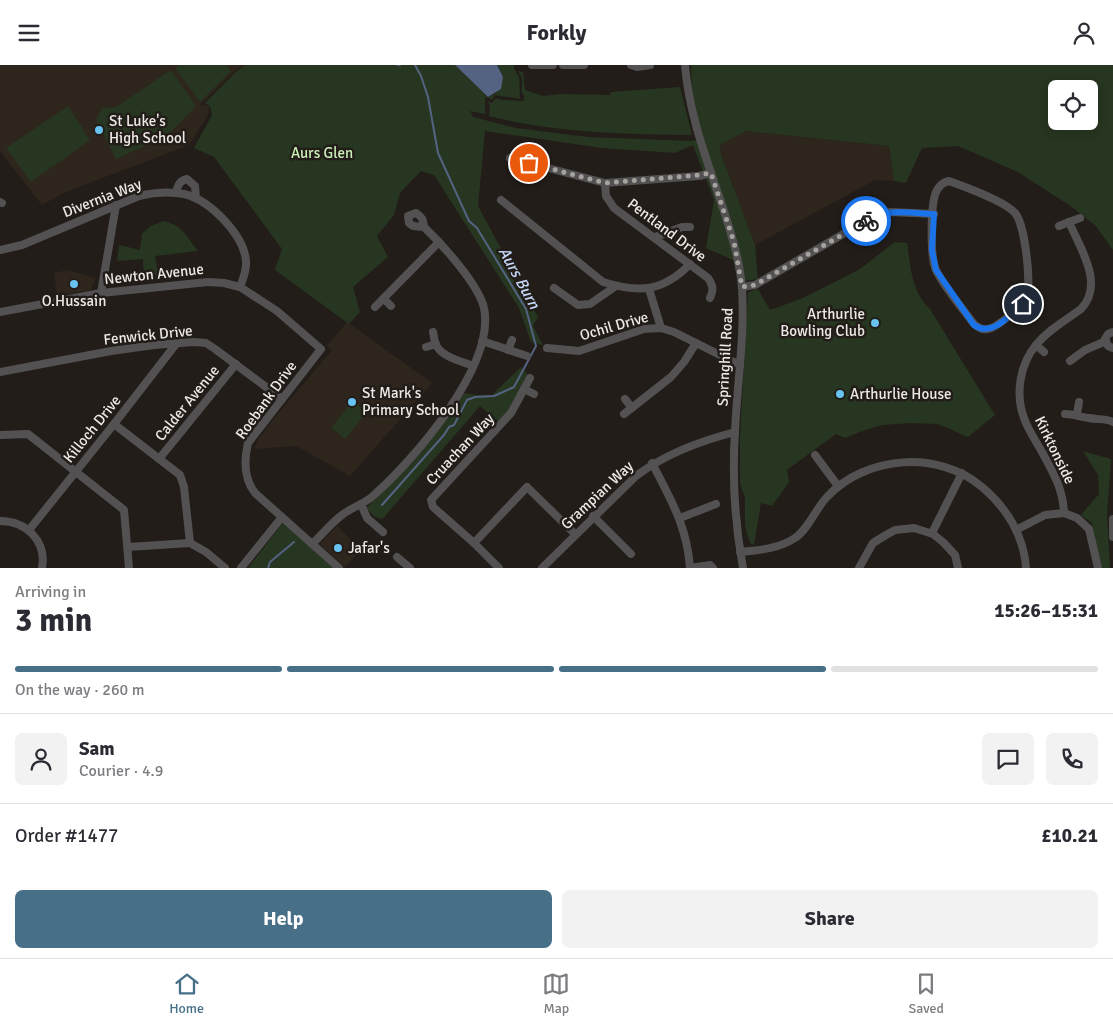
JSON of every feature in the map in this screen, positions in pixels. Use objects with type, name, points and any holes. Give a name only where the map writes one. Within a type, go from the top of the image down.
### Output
[{"type":"street","points":[[532,65],[553,65]]},
{"type":"street","points":[[562,65],[584,65]]},
{"type":"street","points":[[630,65],[636,67],[650,65]]},
{"type":"street","name":"Springhill Road","points":[[685,65],[690,104],[734,242],[742,287],[740,365],[734,461],[740,552],[743,568]]},
{"type":"street","points":[[510,158],[605,183],[711,173]]},
{"type":"street","points":[[176,193],[178,185],[182,180],[187,179],[196,185],[196,198]]},
{"type":"street","points":[[950,181],[1005,205],[1018,217],[1022,225],[1029,289],[1023,304],[993,328],[982,329],[974,325],[936,270],[932,250],[934,214],[934,196],[936,191],[940,186],[950,181]]},
{"type":"street","name":"Pentland Drive","points":[[605,183],[606,196],[614,208],[708,278],[712,284],[713,291],[710,298]]},
{"type":"street","name":"Divernia Way","points":[[0,250],[22,245],[139,196],[158,192],[176,193],[196,198],[210,207],[229,226],[241,244],[246,261],[246,270],[240,287]]},
{"type":"street","points":[[501,200],[603,282],[616,286],[649,289],[662,285],[679,275],[690,264]]},
{"type":"street","points":[[101,293],[116,205]]},
{"type":"street","points":[[742,287],[755,285],[876,215],[890,212],[934,214]]},
{"type":"street","points":[[1059,226],[1080,218]]},
{"type":"street","name":"Kirktonside","points":[[1064,513],[1062,494],[1055,477],[1023,417],[1021,375],[1026,360],[1036,345],[1081,309],[1086,303],[1091,289],[1090,270],[1069,222]]},
{"type":"street","points":[[312,544],[342,515],[372,497],[389,481],[442,420],[461,393],[482,341],[486,320],[479,295],[449,253],[424,227]]},
{"type":"street","points":[[655,237],[682,227],[690,227]]},
{"type":"street","points":[[375,307],[439,242]]},
{"type":"street","name":"Newton Avenue","points":[[0,312],[101,293],[208,282],[224,283],[240,287],[277,311],[321,349]]},
{"type":"street","points":[[554,289],[578,305],[584,305],[590,304],[616,286]]},
{"type":"street","points":[[649,289],[661,327]]},
{"type":"street","points":[[384,299],[391,307]]},
{"type":"street","name":"Ochil Drive","points":[[546,348],[579,351],[644,329],[661,327],[740,365]]},
{"type":"street","points":[[433,332],[436,344],[447,355],[473,366]]},
{"type":"street","points":[[1070,361],[1083,352],[1106,341],[1108,334],[1113,332]]},
{"type":"street","points":[[508,350],[512,340]]},
{"type":"street","points":[[482,341],[526,356]]},
{"type":"street","points":[[1106,341],[1113,348]]},
{"type":"street","name":"Fenwick Drive","points":[[0,372],[111,351],[154,345],[206,343],[282,399]]},
{"type":"street","points":[[624,414],[671,377],[684,362],[696,343]]},
{"type":"street","name":"Killoch Drive","points":[[29,530],[176,344]]},
{"type":"street","points":[[426,347],[436,344]]},
{"type":"street","points":[[1036,345],[1044,352]]},
{"type":"street","name":"Roebank Drive","points":[[321,349],[248,443],[246,466],[250,487],[255,493],[339,568]]},
{"type":"street","points":[[1083,352],[1087,360]]},
{"type":"street","name":"Calder Avenue","points":[[160,459],[236,364]]},
{"type":"street","name":"Cruachan Way","points":[[474,543],[433,507],[431,500],[508,418],[530,378]]},
{"type":"street","points":[[524,389],[534,394]]},
{"type":"street","points":[[625,399],[632,408]]},
{"type":"street","points":[[1077,414],[1079,402]]},
{"type":"street","points":[[1065,414],[1077,414],[1087,418],[1113,422]]},
{"type":"street","points":[[114,424],[183,479],[190,543]]},
{"type":"street","name":"Grampian Way","points":[[546,567],[593,516],[652,463],[680,450],[735,432]]},
{"type":"street","points":[[0,435],[28,434],[124,510],[129,568]]},
{"type":"street","points":[[815,455],[838,486]]},
{"type":"street","points":[[740,552],[772,549],[783,545],[797,537],[827,497],[838,486],[853,476],[870,469],[910,461],[948,467],[977,482],[994,496],[1016,530],[1025,556],[1026,568]]},
{"type":"street","points":[[652,463],[680,518],[687,541],[690,568],[710,565],[713,568]]},
{"type":"street","points":[[932,533],[962,473]]},
{"type":"street","points":[[499,568],[474,543],[527,487],[575,534]]},
{"type":"street","points":[[361,504],[367,517],[384,532]]},
{"type":"street","points":[[680,518],[716,504]]},
{"type":"street","points":[[1016,530],[1045,515],[1064,513],[1077,518],[1089,529],[1098,568]]},
{"type":"street","points":[[593,516],[631,554]]},
{"type":"street","points":[[241,568],[282,517]]},
{"type":"street","points":[[1113,519],[1113,537]]},
{"type":"street","points":[[0,521],[10,521],[29,530],[41,548],[43,557],[42,568]]},
{"type":"street","points":[[860,568],[873,543],[895,530],[914,528],[932,533],[955,555],[958,568]]},
{"type":"street","points":[[128,547],[190,543],[206,552],[225,568]]},
{"type":"street","points":[[397,557],[410,568]]},
{"type":"shaded area","name":"St Luke's High School","points":[[0,65],[246,65],[235,71],[200,105],[209,106],[208,115],[189,145],[66,192],[42,205],[0,151]]},
{"type":"shaded area","points":[[746,131],[889,146],[894,181],[875,180],[755,245],[721,154],[720,145]]},
{"type":"shaded area","points":[[67,270],[96,278],[91,290],[57,296],[54,273]]},
{"type":"shaded area","name":"St Mark's Primary School","points":[[347,322],[432,383],[350,476],[296,446],[254,449],[272,421],[332,350],[327,346]]},
{"type":"shaded area","points":[[337,526],[361,550],[345,567],[321,543]]},
{"type":"green space","points":[[180,65],[227,65],[231,71],[200,102],[176,69]]},
{"type":"green space","name":"Aurs Glen","points":[[246,65],[455,65],[488,97],[485,98],[485,114],[470,111],[473,117],[516,128],[588,137],[692,141],[702,138],[692,93],[691,65],[1113,65],[1113,250],[1096,226],[1072,207],[1018,172],[958,146],[922,148],[906,183],[894,181],[889,146],[746,131],[720,145],[721,154],[755,245],[758,279],[738,282],[733,260],[706,248],[714,200],[693,145],[675,153],[602,148],[485,131],[478,206],[538,317],[533,326],[543,345],[531,342],[519,308],[434,175],[421,171],[400,193],[394,215],[377,236],[388,257],[353,287],[360,312],[349,324],[275,270],[282,249],[214,157],[194,148],[212,115],[210,106],[205,103],[236,72]]},
{"type":"green space","points":[[497,65],[514,65],[514,69],[519,77],[520,99],[495,95],[492,100],[488,97],[496,93],[503,77]]},
{"type":"green space","points":[[171,70],[196,106],[167,136],[116,159],[96,120],[102,108],[116,107]]},
{"type":"green space","points":[[518,71],[523,71],[525,90],[543,96],[561,94],[610,95],[611,92],[680,87],[692,135],[615,133],[564,129],[514,122],[489,116],[490,107],[488,101],[492,103],[496,98],[524,101],[522,78]]},
{"type":"green space","points":[[68,106],[90,140],[31,182],[6,148]]},
{"type":"green space","points":[[163,221],[180,228],[198,251],[155,256],[159,280],[144,281],[143,259],[117,261],[119,245],[140,250],[142,234],[151,226]]},
{"type":"green space","points":[[895,242],[907,243],[913,279],[919,295],[930,309],[995,415],[968,437],[938,424],[910,423],[882,425],[845,438],[836,434],[787,470],[789,482],[772,506],[761,503],[754,545],[750,543],[745,526],[745,498],[740,483],[740,437],[748,292],[758,289],[770,310],[803,298],[860,269]]},
{"type":"green space","points":[[521,367],[528,375],[499,422],[480,406],[382,519],[375,517],[367,509],[419,453],[443,424],[464,393],[492,395]]},
{"type":"green space","points":[[353,401],[367,412],[345,439],[331,428]]},
{"type":"green space","points":[[1083,451],[1111,459],[1107,515],[1110,568],[1100,568],[1092,523],[1081,515],[1099,494],[1098,475]]},
{"type":"green space","points":[[283,523],[333,568],[248,568]]},
{"type":"water","points":[[455,65],[497,65],[503,77],[501,89],[488,97]]},
{"type":"waterway","name":"Aurs Burn","points":[[382,505],[449,427],[454,425],[467,400],[475,397],[494,396],[514,387],[536,346],[526,309],[477,228],[469,221],[438,153],[428,97],[415,65]]},
{"type":"waterway","name":"Aurs Burn","points":[[268,568],[270,562],[294,542]]},
{"type":"way so far","points":[[529,163],[605,183],[711,173],[734,242],[742,287],[755,285],[866,221]]},
{"type":"place","name":"St Luke's High School","points":[[99,130]]},
{"type":"place","name":"O.Hussain","points":[[74,284]]},
{"type":"place","name":"Arthurlie Bowling Club","points":[[875,323]]},
{"type":"place","name":"Arthurlie House","points":[[840,394]]},
{"type":"place","name":"St Mark's Primary School","points":[[352,402]]},
{"type":"place","name":"Jafar's","points":[[338,548]]},
{"type":"route","points":[[866,221],[876,215],[890,212],[934,214],[932,250],[936,270],[974,325],[987,330],[993,328],[1023,304]]}]
